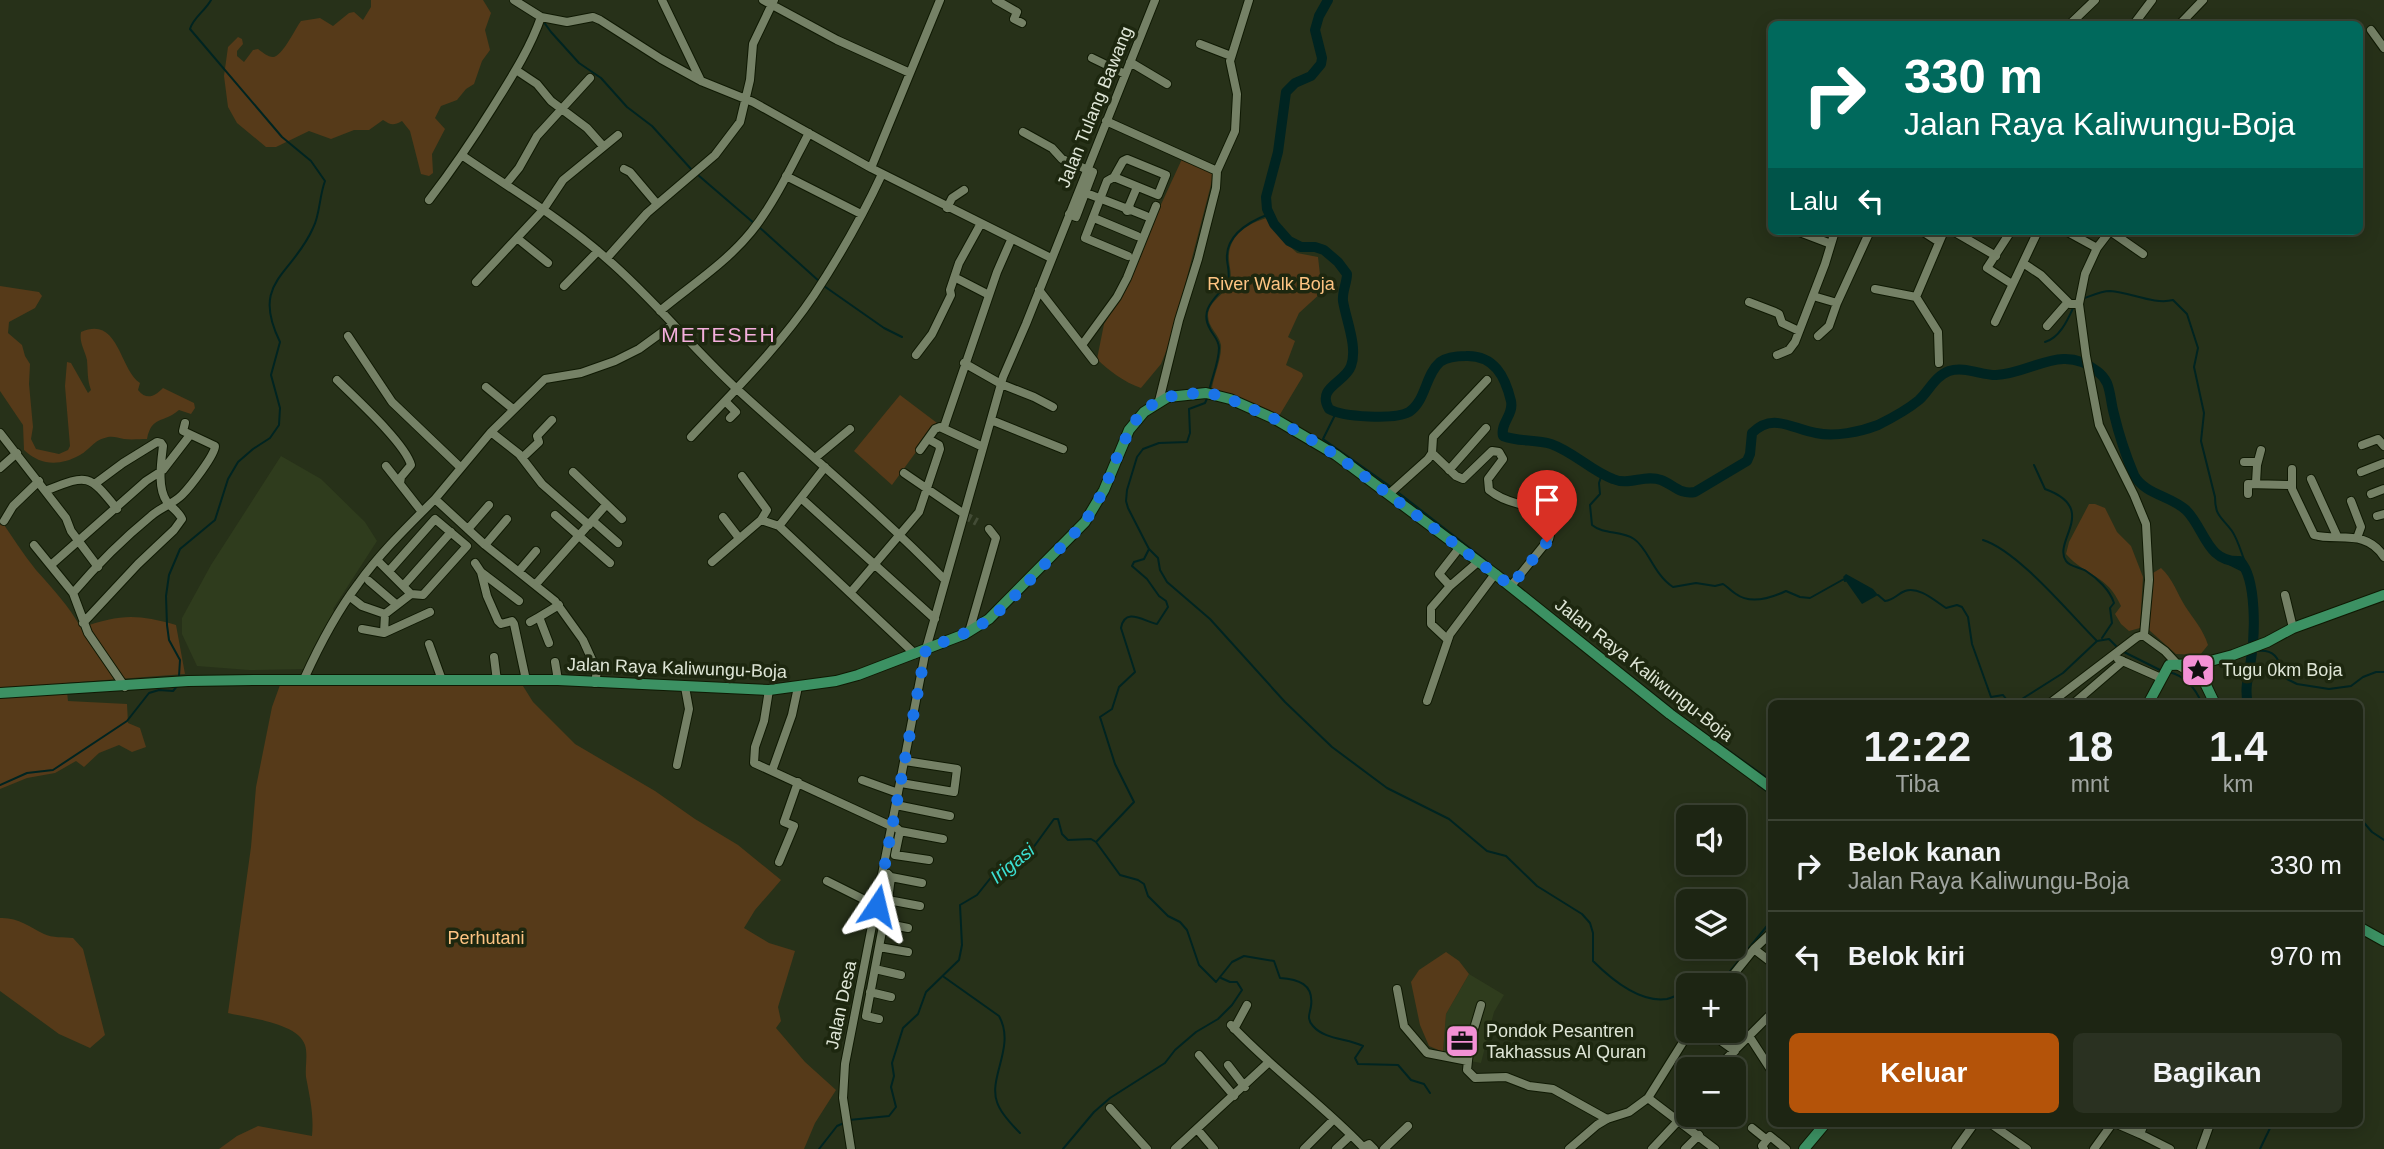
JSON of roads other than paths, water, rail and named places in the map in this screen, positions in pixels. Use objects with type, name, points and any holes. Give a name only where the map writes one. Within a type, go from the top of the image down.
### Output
[{"type":"main road","name":"Jalan Raya Kaliwungu-Boja","points":[[0,693],[188,681],[304,679],[558,680],[769,690],[858,675],[969,632],[989,620],[1085,522],[1104,490],[1135,421],[1159,401],[1181,394],[1209,393],[1230,398],[1296,431],[1393,491],[1494,576],[1513,583],[1670,714],[1768,786]]},
{"type":"main road","points":[[2150,700],[2169,665],[2205,663],[2384,595]]},
{"type":"main road","points":[[2205,663],[2204,681],[2213,700]]},
{"type":"main road","points":[[2363,929],[2384,941]]},
{"type":"main road","points":[[1804,1149],[1822,1127]]},
{"type":"street","points":[[514,0],[541,17],[567,22],[593,17],[661,60],[701,81],[746,99],[947,208],[1051,258]]},
{"type":"street","points":[[662,0],[701,81]]},
{"type":"street","points":[[763,0],[773,3],[837,40],[910,73]]},
{"type":"street","points":[[871,168],[939,0]]},
{"type":"street","points":[[996,0],[1017,12],[1014,19],[1022,23]]},
{"type":"street","name":"Jalan Tulang Bawang","points":[[984,447],[1001,384],[1065,225],[1073,215],[1106,121],[1155,0]]},
{"type":"street","points":[[1159,401],[1216,188],[1217,171],[1235,131],[1237,94],[1231,56],[1249,0]]},
{"type":"street","points":[[2073,21],[2095,0]]},
{"type":"street","points":[[2136,21],[2151,0]]},
{"type":"street","points":[[2183,21],[2203,0]]},
{"type":"street","points":[[607,258],[657,204],[715,155],[740,122],[746,99],[753,44],[773,3]]},
{"type":"street","points":[[429,200],[463,156],[516,70],[541,17]]},
{"type":"street","points":[[2371,30],[2384,48]]},
{"type":"street","points":[[1200,44],[1231,56]]},
{"type":"street","points":[[1092,58],[1125,74]]},
{"type":"street","points":[[1130,62],[1167,84]]},
{"type":"street","points":[[516,70],[537,84],[551,101],[587,128],[603,146]]},
{"type":"street","points":[[506,184],[519,168],[537,136],[590,78]]},
{"type":"street","points":[[1106,121],[1217,171]]},
{"type":"street","points":[[1023,132],[1052,148],[1062,159],[1094,174],[1073,215],[1137,236]]},
{"type":"street","points":[[660,311],[751,232],[809,133]]},
{"type":"street","points":[[476,282],[543,210],[562,180],[618,135]]},
{"type":"street","points":[[463,156],[543,210],[607,258],[737,389],[900,535],[946,580]]},
{"type":"street","points":[[1114,177],[1158,195],[1166,175],[1128,159],[1123,161],[1114,177],[1107,181],[1093,220],[1084,236],[1086,240],[1128,257]]},
{"type":"street","points":[[624,169],[630,172],[657,204]]},
{"type":"street","points":[[691,438],[737,389],[813,296],[882,174]]},
{"type":"street","points":[[786,176],[861,214]]},
{"type":"street","points":[[1120,229],[1137,187]]},
{"type":"street","points":[[947,208],[952,198],[964,190]]},
{"type":"street","points":[[1086,194],[1146,216]]},
{"type":"street","points":[[1082,345],[1117,297],[1156,206]]},
{"type":"street","points":[[916,355],[932,334],[951,295],[950,290],[959,263],[980,225]]},
{"type":"street","points":[[1807,235],[1831,244]]},
{"type":"street","points":[[1777,355],[1792,348],[1834,235]]},
{"type":"street","points":[[1818,337],[1829,326],[1836,312],[1837,303],[1868,235]]},
{"type":"street","points":[[1928,235],[1939,242]]},
{"type":"street","points":[[1916,296],[1942,235]]},
{"type":"street","points":[[1970,235],[1996,256]]},
{"type":"street","points":[[2009,235],[1987,268],[2012,284]]},
{"type":"street","points":[[1995,322],[2036,235]]},
{"type":"street","points":[[2074,235],[2097,248]]},
{"type":"street","points":[[2107,235],[2097,248],[2076,302],[2099,425],[2138,502],[2146,524],[2149,580],[2144,635]]},
{"type":"street","points":[[2116,235],[2143,254]]},
{"type":"street","points":[[517,238],[548,263]]},
{"type":"street","points":[[944,428],[964,363],[1011,240]]},
{"type":"street","points":[[564,286],[598,251]]},
{"type":"street","points":[[2023,263],[2076,302]]},
{"type":"street","points":[[958,279],[988,297]]},
{"type":"street","points":[[1875,289],[1916,296],[1938,332],[1939,363]]},
{"type":"street","points":[[1039,290],[1094,361]]},
{"type":"street","points":[[1813,296],[1837,303]]},
{"type":"street","points":[[1749,302],[1779,314],[1782,323],[1799,331]]},
{"type":"street","points":[[2047,326],[2076,302]]},
{"type":"street","points":[[304,679],[340,610],[377,560],[435,499],[513,409],[545,379],[581,373],[615,361],[639,349],[672,325]]},
{"type":"street","points":[[348,336],[392,402],[460,467]]},
{"type":"street","points":[[964,363],[1001,384],[1053,407]]},
{"type":"street","points":[[337,380],[361,402],[407,456],[411,465],[401,477],[400,483]]},
{"type":"street","points":[[1393,491],[1423,465],[1432,453],[1433,437],[1487,380]]},
{"type":"street","points":[[486,387],[513,409]]},
{"type":"street","points":[[725,401],[736,412],[730,418]]},
{"type":"street","points":[[522,458],[539,442],[537,436],[552,420]]},
{"type":"street","points":[[991,420],[1063,449]]},
{"type":"street","points":[[73,593],[148,518],[182,495],[215,451],[215,446],[211,443],[182,429],[185,423]]},
{"type":"street","points":[[920,450],[935,429],[944,428],[984,447]]},
{"type":"street","points":[[1449,470],[1486,428]]},
{"type":"street","points":[[815,458],[850,429]]},
{"type":"street","points":[[491,432],[522,458],[542,484],[618,544]]},
{"type":"street","points":[[0,433],[66,518],[70,529],[98,568]]},
{"type":"street","points":[[51,565],[146,481],[163,470],[190,435]]},
{"type":"street","points":[[851,592],[919,512],[941,447],[928,439]]},
{"type":"street","points":[[2362,445],[2378,439],[2384,446]]},
{"type":"street","points":[[83,623],[178,526],[182,516],[169,504],[161,489],[163,446],[157,442],[96,483]]},
{"type":"street","name":"Jalan Desa","points":[[851,1149],[842,1085],[891,825],[897,806],[926,649],[984,447]]},
{"type":"street","points":[[2256,483],[2257,462],[2261,450]]},
{"type":"street","points":[[1432,453],[1449,470],[1463,479],[1492,451],[1499,452],[1503,459],[1488,479],[1489,490],[1503,500],[1532,508],[1548,527],[1549,539],[1513,583]]},
{"type":"street","points":[[0,468],[17,453]]},
{"type":"street","points":[[2244,462],[2257,462]]},
{"type":"street","points":[[2361,472],[2384,463]]},
{"type":"street","points":[[386,467],[422,512]]},
{"type":"street","points":[[779,526],[825,467]]},
{"type":"street","points":[[2292,469],[2291,485],[2314,535],[2357,538],[2379,550],[2384,557]]},
{"type":"street","points":[[573,472],[622,519]]},
{"type":"street","points":[[904,473],[964,514]]},
{"type":"street","points":[[712,562],[761,520],[767,508],[742,477]]},
{"type":"street","points":[[2311,479],[2337,536]]},
{"type":"street","points":[[46,491],[69,480],[96,483],[117,509]]},
{"type":"street","points":[[4,521],[13,506],[39,481]]},
{"type":"street","points":[[2248,494],[2248,484],[2291,485]]},
{"type":"street","points":[[2371,494],[2384,489]]},
{"type":"street","points":[[801,498],[935,619]]},
{"type":"street","points":[[435,499],[485,545],[559,605],[583,640],[597,671],[595,683]]},
{"type":"street","points":[[2351,501],[2361,527],[2357,538]]},
{"type":"street","points":[[468,529],[489,505]]},
{"type":"street","points":[[536,584],[606,505]]},
{"type":"street","points":[[555,515],[610,563]]},
{"type":"street","points":[[723,517],[739,538]]},
{"type":"street","points":[[389,571],[435,519],[475,552]]},
{"type":"street","points":[[485,545],[507,519]]},
{"type":"street","points":[[761,520],[779,526],[915,654]]},
{"type":"street","points":[[969,632],[996,538],[989,529]]},
{"type":"street","points":[[404,585],[451,532]]},
{"type":"street","points":[[34,545],[73,593],[83,623],[125,687]]},
{"type":"street","points":[[385,614],[411,594],[423,595],[467,546]]},
{"type":"street","points":[[1450,586],[1439,574],[1459,548]]},
{"type":"street","points":[[519,570],[536,551]]},
{"type":"street","points":[[377,560],[411,594]]},
{"type":"street","points":[[475,563],[481,572],[519,601]]},
{"type":"street","points":[[1447,639],[1431,624],[1431,608],[1450,586],[1478,563]]},
{"type":"street","points":[[481,572],[487,596],[498,621],[501,624],[512,621],[514,624],[526,680]]},
{"type":"street","points":[[1427,701],[1447,639],[1494,576]]},
{"type":"street","points":[[369,581],[397,605]]},
{"type":"street","points":[[2285,595],[2293,628]]},
{"type":"street","points":[[353,599],[362,606],[385,614]]},
{"type":"street","points":[[530,622],[559,605]]},
{"type":"street","points":[[362,629],[384,633],[430,612]]},
{"type":"street","points":[[384,633],[385,614]]},
{"type":"street","points":[[539,617],[549,643]]},
{"type":"street","points":[[2054,700],[2137,637],[2144,635]]},
{"type":"street","points":[[2144,635],[2179,666],[2204,681]]},
{"type":"street","points":[[429,644],[442,680]]},
{"type":"street","points":[[2114,655],[2123,661],[2163,674]]},
{"type":"street","points":[[494,657],[497,681]]},
{"type":"street","points":[[2078,700],[2123,661]]},
{"type":"street","points":[[555,662],[558,680]]},
{"type":"street","points":[[2080,680],[2087,693]]},
{"type":"street","points":[[677,765],[689,709],[685,687]]},
{"type":"street","points":[[772,771],[792,715],[798,687]]},
{"type":"street","points":[[769,690],[753,759],[758,765],[900,831],[943,839]]},
{"type":"street","points":[[901,783],[954,792],[957,769],[905,761]]},
{"type":"street","points":[[862,780],[898,793]]},
{"type":"street","points":[[779,862],[794,826],[784,822],[798,782]]},
{"type":"street","points":[[897,806],[950,816]]},
{"type":"street","points":[[900,831],[895,855],[929,860]]},
{"type":"street","points":[[883,871],[891,877],[922,883]]},
{"type":"street","points":[[866,1016],[891,877]]},
{"type":"street","points":[[827,881],[877,906]]},
{"type":"street","points":[[888,900],[920,906]]},
{"type":"street","points":[[883,923],[908,928]]},
{"type":"street","points":[[1735,973],[1768,936]]},
{"type":"street","points":[[879,947],[908,952]]},
{"type":"street","points":[[1754,949],[1768,960]]},
{"type":"street","points":[[875,969],[901,975]]},
{"type":"street","points":[[1397,989],[1405,1026],[1427,1054],[1468,1061]]},
{"type":"street","points":[[870,992],[891,997]]},
{"type":"street","points":[[1247,1005],[1233,1027],[1362,1148],[1369,1144],[1374,1149]]},
{"type":"street","points":[[1481,1005],[1469,1042],[1467,1070],[1475,1078],[1506,1077],[1529,1086],[1553,1089],[1607,1119]]},
{"type":"street","points":[[855,1018],[864,1019],[866,1016],[879,1019]]},
{"type":"street","points":[[1729,1057],[1768,1017]]},
{"type":"street","points":[[1749,1037],[1768,1066]]},
{"type":"street","points":[[1569,1149],[1607,1119],[1629,1112],[1648,1098],[1682,1043]]},
{"type":"street","points":[[1724,1043],[1735,1051]]},
{"type":"street","points":[[1199,1055],[1234,1096]]},
{"type":"street","points":[[1181,1147],[1269,1062]]},
{"type":"street","points":[[1228,1065],[1245,1087]]},
{"type":"street","points":[[1648,1098],[1676,1118]]},
{"type":"street","points":[[1110,1108],[1147,1149]]},
{"type":"street","points":[[1304,1149],[1334,1119]]},
{"type":"street","points":[[1652,1149],[1676,1123]]},
{"type":"street","points":[[1384,1149],[1409,1126]]},
{"type":"street","points":[[1688,1127],[1715,1149]]},
{"type":"street","points":[[1956,1149],[1972,1127]]},
{"type":"street","points":[[1995,1127],[2027,1149]]},
{"type":"street","points":[[2094,1149],[2110,1127]]},
{"type":"street","points":[[2125,1127],[2170,1149]]},
{"type":"street","points":[[2140,1134],[2143,1127]]},
{"type":"street","points":[[2201,1149],[2209,1127]]},
{"type":"street","points":[[1752,1128],[1767,1140]]},
{"type":"street","points":[[1197,1129],[1214,1149]]},
{"type":"street","points":[[1336,1149],[1351,1135]]},
{"type":"street","points":[[1685,1149],[1699,1135]]},
{"type":"street","points":[[1764,1149],[1762,1146],[1771,1136],[1786,1149]]},
{"type":"street","points":[[1313,1140],[1320,1149]]},
{"type":"water","points":[[1846,574],[1873,589],[1878,595],[1862,604],[1843,577]]},
{"type":"waterway","points":[[179,676],[180,660],[169,640],[167,625],[166,596],[169,575],[180,549],[215,520],[228,479],[238,462],[270,438],[279,425],[280,408],[271,375],[280,342],[272,322],[272,292],[277,280],[313,228],[325,181],[311,161],[282,137],[190,29],[211,0]]},
{"type":"waterway","points":[[1328,0],[1315,30],[1321,64],[1311,76],[1295,83],[1286,92],[1278,152],[1266,197],[1267,209],[1274,224],[1289,241],[1301,247],[1324,250],[1347,274],[1343,301],[1353,359],[1348,372],[1326,395],[1329,409],[1345,414],[1369,416],[1392,416],[1409,412],[1419,401],[1431,374],[1440,362],[1456,357],[1476,357],[1484,359],[1497,369],[1508,392],[1511,406],[1503,427],[1503,436],[1551,444],[1619,481],[1655,479],[1690,493],[1747,461],[1752,433],[1767,424],[1783,424],[1823,434],[1855,432],[1878,425],[1904,410],[1919,400],[1940,376],[1949,371],[1996,375],[2059,359],[2084,363],[2098,372],[2107,383],[2123,445],[2138,481],[2144,487],[2180,505],[2192,518],[2213,551],[2220,557],[2240,561],[2246,569],[2252,594],[2254,622],[2247,700]]},
{"type":"waterway","points":[[543,21],[579,63],[601,78],[627,107],[652,126],[691,169]]},
{"type":"waterway","points":[[698,175],[755,224]]},
{"type":"waterway","points":[[1209,391],[1219,348],[1206,315],[1211,303],[1228,282],[1227,251],[1239,231],[1269,214]]},
{"type":"waterway","points":[[759,227],[820,282]]},
{"type":"waterway","points":[[824,286],[884,328],[902,337]]},
{"type":"waterway","points":[[2082,299],[2103,292],[2118,292],[2150,300],[2173,300],[2187,314],[2198,348],[2194,367],[2204,413],[2201,441],[2216,509],[2236,538],[2244,565]]},
{"type":"waterway","points":[[2045,342],[2059,332],[2074,306]]},
{"type":"waterway","points":[[1208,396],[1205,403],[1189,409],[1190,433],[1187,442],[1159,443],[1143,449],[1137,457],[1127,490],[1128,508],[1149,549],[1158,558],[1160,570],[1167,582],[1210,619],[1285,702],[1332,747],[1387,788],[1449,819],[1487,851],[1506,856],[1537,886],[1582,914],[1590,923],[1593,933],[1593,961],[1608,975],[1647,997],[1667,999],[1676,996]]},
{"type":"waterway","points":[[1336,413],[1323,439],[1391,487]]},
{"type":"waterway","points":[[2034,465],[2045,489],[2061,497],[2070,506],[2071,525],[2063,553],[2066,561],[2099,581],[2114,603],[2110,608],[2112,623],[2102,638]]},
{"type":"waterway","points":[[1602,474],[1600,494],[1590,505],[1592,525],[1634,539],[1661,576],[1673,587],[1696,583],[1715,586],[1723,584],[1736,594],[1754,600],[1786,591],[1810,598],[1844,579],[1845,581]]},
{"type":"waterway","points":[[1395,490],[1485,560]]},
{"type":"waterway","points":[[1983,540],[1997,546],[2027,569],[2096,640]]},
{"type":"waterway","points":[[1097,841],[1134,802],[1115,764],[1100,717],[1112,709],[1119,687],[1135,672],[1121,628],[1123,621],[1136,617],[1157,624],[1168,607],[1147,579],[1132,566],[1134,562],[1144,559],[1149,549]]},
{"type":"waterway","points":[[2228,562],[2246,571]]},
{"type":"waterway","points":[[1522,590],[1682,717]]},
{"type":"waterway","points":[[1878,595],[1885,601],[1910,590],[1927,595],[1946,608],[1957,605],[1962,607],[1968,617],[1972,644],[1991,697],[2003,695],[2007,700]]},
{"type":"waterway","points":[[2020,700],[2063,673],[2097,641],[2109,639],[2117,647]]},
{"type":"waterway","points":[[2258,651],[2274,655],[2287,679],[2297,684],[2329,689],[2351,686],[2363,677],[2384,672]]},
{"type":"waterway","points":[[2124,652],[2160,670]]},
{"type":"waterway","points":[[2169,672],[2189,684],[2200,700]]},
{"type":"waterway","points":[[0,785],[27,773],[53,770],[127,721],[149,693],[159,690],[173,691],[178,685]]},
{"type":"waterway","points":[[1689,722],[1768,779]]},
{"type":"waterway","points":[[1758,785],[1768,792]]},
{"type":"waterway","name":"Irigasi","points":[[849,1120],[889,1116],[896,1107],[891,1087],[894,1076],[892,1063],[903,1028],[918,1014],[926,992],[959,960],[962,945],[960,905],[977,895],[993,875],[1030,852],[1054,819],[1058,819],[1062,834],[1068,840],[1091,839],[1120,875],[1144,884],[1148,896],[1187,930],[1199,965],[1216,982],[1232,962],[1244,956],[1274,961],[1280,978],[1299,981],[1310,992],[1310,1021],[1318,1031],[1363,1046],[1355,1058],[1358,1064],[1398,1065],[1411,1080],[1424,1084],[1430,1093]]},
{"type":"waterway","points":[[2363,822],[2384,840]]},
{"type":"waterway","points":[[1729,973],[1768,925]]},
{"type":"waterway","name":"Irigasi","points":[[944,977],[999,1016],[1005,1039],[995,1092],[1001,1110],[1020,1133]]},
{"type":"waterway","name":"Irigasi","points":[[1063,1149],[1094,1112],[1110,1098],[1165,1063],[1175,1050],[1196,1032],[1218,1019],[1232,1005],[1242,990],[1237,982],[1221,978]]},
{"type":"waterway","name":"Irigasi","points":[[819,1149],[837,1126],[844,1123]]},
{"type":"waterway","points":[[2260,1149],[2271,1127]]},
{"type":"tunnel","points":[[964,515],[977,522]]},
{"type":"place","name":"Tugu 0km Boja","points":[[2198,670]]},
{"type":"place","name":"Pondok Pesantren Takhassus Al Quran","points":[[1462,1041]]},
{"type":"district","name":"METESEH","points":[[719,335]]},
{"type":"park label","name":"River Walk Boja","points":[[1271,284]]},
{"type":"park label","name":"Perhutani","points":[[486,938]]}]
